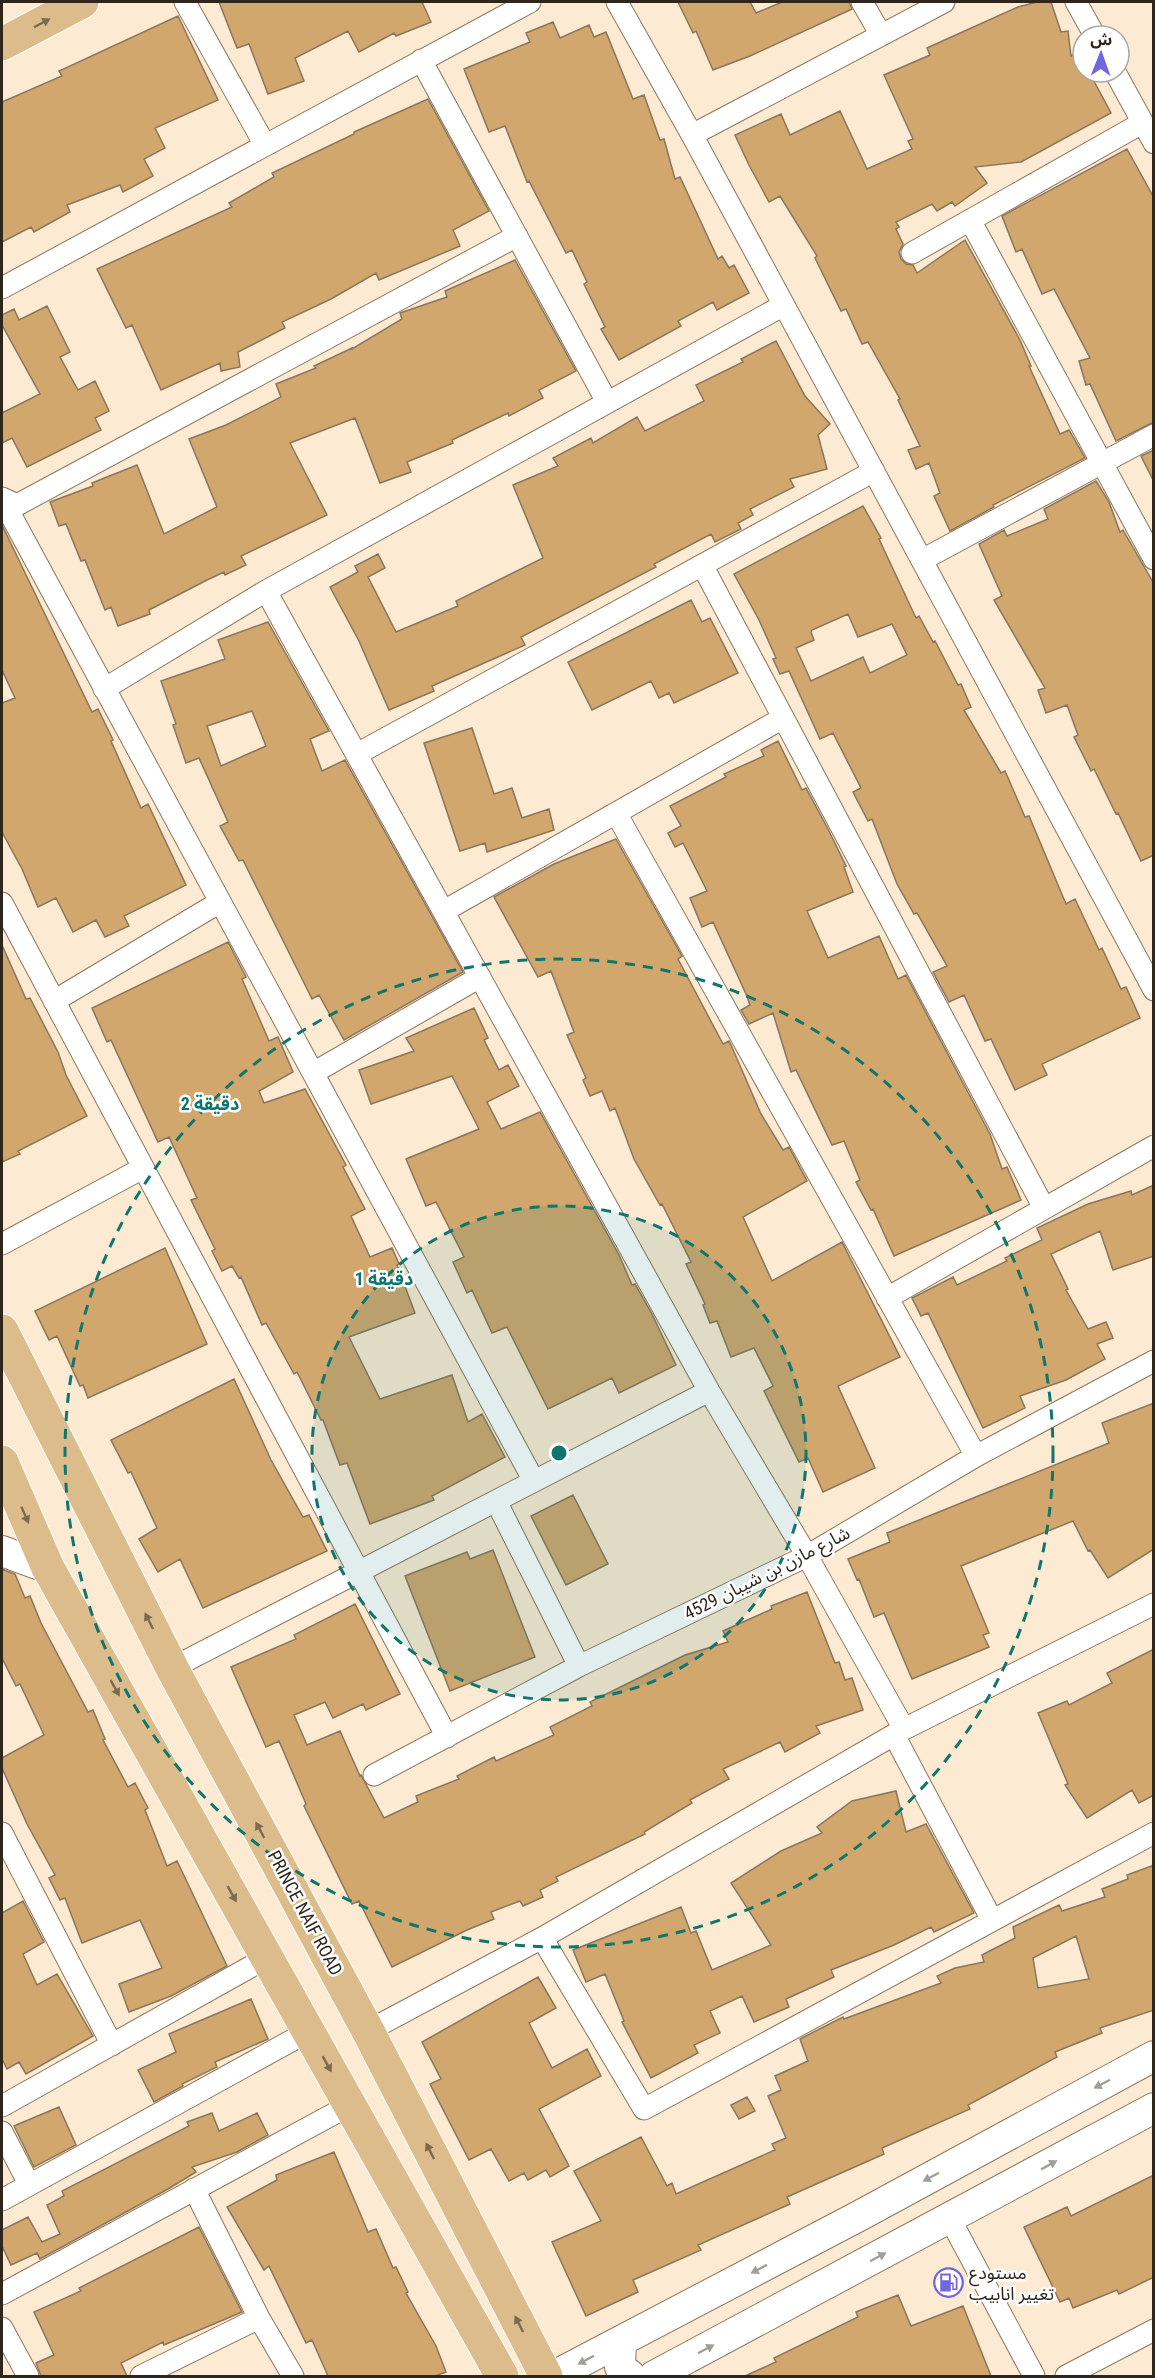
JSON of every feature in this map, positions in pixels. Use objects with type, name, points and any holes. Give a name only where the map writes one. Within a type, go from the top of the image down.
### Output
[{"type":"main road","points":[[2,44],[82,2]]},
{"type":"main road","name":"PRINCE NAIF ROAD","points":[[2,1330],[172,1668],[368,2031],[546,2376]]},
{"type":"main road","name":"PRINCE NAIF ROAD","points":[[2,1357],[63,1451]]},
{"type":"main road","points":[[2,1462],[48,1568],[502,2376]]},
{"type":"street","points":[[185,2],[265,145]]},
{"type":"street","points":[[2,288],[530,2]]},
{"type":"street","points":[[617,2],[692,135],[1154,990]]},
{"type":"street","points":[[862,2],[881,35]]},
{"type":"street","points":[[692,135],[945,2]]},
{"type":"street","points":[[1076,2],[1088,24]]},
{"type":"street","points":[[421,60],[607,402]]},
{"type":"street","points":[[1121,84],[1154,143]]},
{"type":"street","points":[[912,253],[1142,123]]},
{"type":"street","points":[[970,220],[1154,559]]},
{"type":"street","points":[[2,499],[17,505],[517,236]]},
{"type":"street","points":[[104,689],[266,591],[784,305]]},
{"type":"street","points":[[922,560],[1154,435]]},
{"type":"street","points":[[357,754],[874,471]]},
{"type":"street","points":[[2,499],[534,1481]]},
{"type":"street","points":[[702,565],[1044,1208]]},
{"type":"street","points":[[266,591],[709,1391],[807,1556],[899,1732],[992,1920]]},
{"type":"street","points":[[444,911],[783,718]]},
{"type":"street","points":[[616,813],[976,1456]]},
{"type":"street","points":[[54,1001],[220,902]]},
{"type":"street","points":[[2,903],[447,1737]]},
{"type":"street","points":[[313,1073],[480,977]]},
{"type":"street","points":[[887,1298],[1154,1146]]},
{"type":"street","points":[[2,1244],[143,1168]]},
{"type":"street","name":"شارع مازن بن شيبان 4529","points":[[374,1775],[579,1666],[807,1556],[976,1456],[1154,1361]]},
{"type":"street","points":[[172,1668],[709,1391]]},
{"type":"street","points":[[496,1501],[579,1666]]},
{"type":"street","points":[[2,1551],[48,1568]]},
{"type":"street","points":[[368,2031],[542,1938],[899,1732],[1154,1604]]},
{"type":"street","points":[[2,1833],[112,2045]]},
{"type":"street","points":[[542,1938],[644,2109],[1154,1833]]},
{"type":"street","points":[[2,2106],[268,1957]]},
{"type":"street","points":[[2,2200],[309,2031]]},
{"type":"street","points":[[554,2376],[859,2216],[1154,2056]]},
{"type":"street","points":[[2,2294],[350,2105]]},
{"type":"street","points":[[654,2376],[1154,2108]]},
{"type":"street","points":[[2,2132],[29,2184]]},
{"type":"street","points":[[194,2189],[259,2318],[293,2376]]},
{"type":"street","points":[[950,2218],[1034,2376]]},
{"type":"street","points":[[141,2376],[259,2318]]},
{"type":"street","points":[[2,2328],[28,2376]]},
{"type":"street","points":[[1066,2376],[1154,2330]]},
{"type":"street","points":[[621,2341],[620,2367],[631,2376]]},
{"type":"building","points":[[219,2],[422,2],[431,22],[396,36],[394,33],[359,52],[348,31],[295,58],[304,81],[268,94],[249,44],[237,48]]},
{"type":"building","points":[[678,2],[750,2],[756,13],[782,2],[849,2],[852,9],[750,56],[713,70],[696,31],[693,33]]},
{"type":"building","points":[[1037,2],[1051,2],[1061,32],[1068,31],[1071,84],[1095,84],[1111,113],[1021,162],[975,167],[987,183],[955,206],[952,202],[937,211],[932,204],[896,222],[899,227],[896,229],[903,244],[899,252],[901,259],[906,264],[913,265],[917,273],[965,240],[1020,340],[1031,366],[1029,366],[1060,434],[1069,430],[1085,458],[993,505],[994,507],[950,531],[934,496],[940,493],[929,463],[916,469],[908,450],[920,446],[898,400],[900,399],[868,342],[862,344],[846,309],[841,311],[815,258],[817,256],[780,196],[769,202],[735,135],[781,114],[790,135],[840,111],[867,169],[912,149],[908,141],[913,139],[884,75],[930,55],[927,48],[1018,7]]},
{"type":"building","points":[[178,16],[218,100],[155,128],[165,148],[144,159],[153,176],[123,192],[120,185],[67,205],[70,212],[34,232],[31,227],[2,242],[2,102],[62,76],[59,71]]},
{"type":"building","points":[[553,22],[560,38],[589,25],[594,37],[606,32],[633,99],[644,95],[660,140],[664,139],[675,179],[680,177],[718,259],[722,256],[729,268],[734,265],[749,293],[717,310],[713,302],[678,321],[681,326],[619,360],[601,329],[605,327],[584,284],[587,282],[572,250],[566,253],[529,181],[527,182],[505,126],[489,132],[464,69],[530,42],[526,33]]},
{"type":"building","points":[[428,99],[489,211],[453,230],[460,246],[379,280],[376,273],[331,299],[282,322],[285,328],[238,352],[240,367],[221,371],[220,363],[161,390],[132,325],[126,328],[97,269],[232,207],[229,203],[274,177],[272,173],[354,132]]},
{"type":"building","points":[[1127,149],[1154,198],[1154,422],[1116,441],[1090,384],[1086,385],[1079,361],[1090,358],[1054,289],[1042,294],[1022,249],[1016,252],[1002,216]]},
{"type":"building","points":[[515,260],[576,371],[539,390],[543,398],[509,416],[508,413],[452,440],[453,443],[407,462],[411,472],[380,483],[355,418],[290,443],[327,515],[241,556],[246,565],[207,580],[149,610],[150,614],[118,626],[111,607],[105,610],[85,560],[81,561],[66,524],[59,526],[50,502],[93,486],[92,483],[137,465],[164,534],[217,507],[189,439],[226,425],[281,397],[276,384],[316,368],[314,366],[352,349],[402,319],[400,313],[447,297],[445,291]]},
{"type":"building","points":[[47,306],[70,352],[60,357],[78,390],[95,381],[109,411],[95,418],[101,430],[27,467],[12,438],[2,443],[2,413],[40,394],[2,325],[2,315],[14,309],[19,320]]},
{"type":"building","points":[[776,341],[805,396],[830,424],[818,435],[827,469],[790,479],[794,487],[750,509],[753,515],[738,523],[741,529],[715,542],[711,534],[654,564],[656,567],[521,637],[525,645],[432,686],[434,691],[389,710],[359,641],[330,587],[358,572],[355,566],[378,554],[385,568],[368,577],[396,632],[458,606],[456,601],[543,558],[513,485],[558,466],[553,458],[591,438],[593,443],[637,417],[645,431],[704,401],[696,385],[743,362],[741,359]]},
{"type":"building","points":[[1154,450],[1154,482],[1141,456]]},
{"type":"building","points":[[1096,481],[1109,502],[1120,532],[1123,530],[1154,584],[1154,855],[1141,861],[1118,813],[1116,814],[1094,769],[1091,771],[1074,737],[1078,735],[1067,705],[1046,713],[1038,690],[1045,688],[994,600],[1002,596],[979,544],[1004,530],[1007,536],[1048,519],[1044,509]]},
{"type":"building","points":[[863,506],[881,538],[879,539],[916,618],[919,616],[958,685],[961,684],[971,707],[964,710],[1001,773],[1005,771],[1025,817],[1029,816],[1066,904],[1075,899],[1099,950],[1102,948],[1121,989],[1126,987],[1140,1018],[1042,1064],[1047,1075],[1015,1090],[991,1039],[985,1041],[964,995],[949,1002],[933,972],[947,966],[917,913],[914,914],[897,884],[872,819],[868,821],[853,792],[861,788],[833,733],[820,739],[789,671],[780,674],[773,659],[776,658],[759,620],[734,574]],"holes":[[[848,614],[858,637],[892,624],[907,655],[870,673],[863,657],[811,681],[796,648],[814,640],[812,630]]]},
{"type":"building","points":[[2,525],[92,712],[98,709],[141,808],[148,804],[186,885],[124,916],[129,926],[105,937],[96,920],[73,932],[56,898],[38,907],[22,869],[2,832],[2,703],[15,698],[2,670]]},
{"type":"building","points":[[691,600],[702,622],[710,618],[738,673],[674,703],[669,693],[659,698],[651,681],[592,710],[568,662]]},
{"type":"building","points":[[268,622],[329,731],[310,739],[322,771],[345,760],[463,972],[344,1040],[319,995],[312,999],[243,860],[239,861],[220,826],[228,822],[199,758],[186,763],[173,725],[176,724],[161,681],[225,659],[218,640]],"holes":[[[252,711],[266,746],[221,766],[207,726]]]},
{"type":"building","points":[[472,728],[494,794],[512,788],[522,818],[549,809],[554,830],[487,852],[485,843],[460,851],[424,743]]},
{"type":"building","points":[[778,741],[802,790],[806,788],[828,829],[846,866],[844,867],[853,892],[807,911],[828,958],[879,936],[898,979],[906,975],[990,1134],[1002,1169],[1007,1167],[1021,1200],[894,1256],[873,1209],[871,1210],[856,1182],[860,1180],[844,1141],[832,1145],[796,1070],[791,1072],[773,1013],[749,1024],[741,1010],[750,1005],[746,994],[713,922],[702,927],[690,898],[707,891],[683,843],[675,847],[668,833],[681,826],[670,806],[726,777],[724,774],[764,756],[761,750]]},
{"type":"building","points":[[616,839],[682,956],[678,959],[723,1044],[729,1041],[761,1114],[783,1150],[789,1147],[807,1181],[743,1217],[772,1281],[842,1242],[900,1357],[838,1386],[875,1468],[823,1492],[808,1458],[799,1462],[764,1391],[773,1386],[754,1348],[731,1357],[717,1321],[710,1323],[703,1305],[705,1304],[686,1264],[691,1262],[662,1204],[660,1205],[634,1159],[615,1108],[610,1111],[602,1091],[590,1096],[583,1080],[586,1078],[567,1035],[574,1032],[551,971],[538,977],[494,897],[554,864]]},
{"type":"building","points":[[228,942],[246,977],[242,979],[269,1041],[278,1037],[293,1072],[259,1091],[264,1103],[305,1089],[346,1165],[343,1167],[365,1209],[351,1216],[370,1257],[392,1248],[399,1264],[397,1265],[415,1313],[349,1337],[380,1399],[452,1375],[468,1422],[482,1414],[505,1457],[432,1496],[434,1500],[370,1524],[347,1463],[340,1465],[323,1420],[297,1372],[294,1374],[266,1323],[262,1325],[241,1277],[239,1278],[232,1266],[222,1271],[212,1251],[215,1249],[191,1200],[197,1198],[169,1137],[158,1142],[111,1040],[107,1042],[92,1008]]},
{"type":"building","points":[[2,945],[26,999],[30,998],[87,1116],[18,1151],[20,1154],[2,1162]]},
{"type":"building","points":[[474,1008],[488,1038],[484,1040],[499,1070],[508,1065],[519,1086],[487,1102],[501,1129],[540,1112],[619,1255],[632,1285],[635,1284],[652,1314],[676,1365],[619,1393],[612,1378],[548,1409],[507,1327],[492,1333],[472,1290],[467,1293],[453,1262],[464,1257],[436,1202],[426,1206],[406,1159],[479,1129],[452,1076],[371,1104],[359,1070],[414,1051],[406,1038]]},
{"type":"building","points":[[1154,1185],[1154,1256],[1113,1270],[1100,1231],[1051,1254],[1068,1289],[1066,1290],[1088,1329],[1106,1322],[1113,1338],[1097,1344],[1105,1359],[1066,1380],[1020,1396],[1025,1408],[983,1428],[928,1313],[921,1316],[912,1298],[953,1277],[957,1285],[1007,1261],[1005,1258],[1042,1240],[1037,1228],[1088,1204],[1131,1191],[1132,1195]]},
{"type":"building","points":[[165,1248],[207,1344],[88,1398],[57,1336],[49,1340],[35,1311]]},
{"type":"building","points":[[234,1379],[271,1460],[303,1517],[309,1515],[327,1551],[203,1608],[180,1559],[158,1572],[139,1539],[157,1528],[131,1472],[128,1473],[111,1440]]},
{"type":"building","points":[[1154,1403],[1154,1549],[1108,1578],[1090,1550],[1088,1551],[1073,1521],[961,1566],[989,1633],[983,1635],[989,1647],[912,1679],[884,1613],[874,1617],[859,1579],[857,1580],[848,1559],[890,1542],[887,1533],[1109,1443],[1102,1423]]},
{"type":"building","points":[[573,1495],[608,1564],[566,1585],[531,1516]]},
{"type":"building","points":[[493,1550],[535,1657],[450,1691],[405,1576],[467,1552],[470,1559]]},
{"type":"building","points":[[2,1569],[15,1574],[25,1598],[30,1596],[41,1623],[88,1712],[93,1710],[105,1739],[103,1740],[128,1787],[135,1783],[148,1808],[145,1810],[167,1866],[177,1861],[227,1966],[171,1996],[129,2012],[119,1984],[162,1968],[140,1920],[82,1943],[65,1898],[60,1900],[49,1878],[55,1875],[27,1824],[2,1768],[2,1758],[44,1735],[20,1684],[16,1686],[2,1658]]},
{"type":"building","points":[[807,1592],[835,1663],[839,1662],[845,1680],[852,1678],[863,1710],[816,1726],[820,1733],[785,1752],[780,1742],[723,1769],[729,1779],[690,1800],[692,1803],[644,1832],[645,1834],[556,1877],[558,1881],[540,1890],[543,1897],[523,1906],[520,1901],[491,1912],[494,1919],[392,1967],[359,1901],[352,1904],[304,1806],[306,1804],[279,1741],[266,1747],[231,1667],[296,1639],[294,1635],[355,1604],[400,1694],[366,1710],[363,1704],[333,1718],[325,1702],[294,1715],[307,1745],[340,1731],[360,1776],[384,1818],[418,1802],[416,1796],[459,1779],[457,1776],[494,1757],[496,1761],[554,1735],[550,1727],[592,1706],[590,1702],[685,1655],[728,1642],[723,1631],[772,1609],[771,1606]]},
{"type":"building","points":[[1154,1649],[1154,1795],[1139,1803],[1132,1790],[1087,1818],[1065,1785],[1068,1784],[1038,1713],[1067,1701],[1069,1705],[1112,1683],[1107,1673]]},
{"type":"building","points":[[896,1791],[906,1832],[926,1824],[974,1913],[934,1932],[931,1927],[894,1945],[831,1970],[834,1977],[786,1999],[789,2007],[754,2022],[742,1996],[710,2011],[720,2033],[694,2045],[698,2053],[651,2078],[622,2022],[624,2021],[605,1974],[586,1982],[573,1950],[681,1907],[691,1933],[696,1931],[712,1970],[771,1945],[731,1883],[781,1851],[822,1833],[817,1827],[852,1801]]},
{"type":"building","points":[[1154,1865],[1154,2010],[1100,2028],[1102,2033],[1055,2052],[1057,2057],[968,2105],[970,2109],[882,2148],[884,2154],[787,2197],[790,2204],[698,2245],[701,2250],[633,2280],[638,2292],[586,2316],[552,2242],[601,2221],[574,2171],[641,2137],[667,2186],[672,2183],[676,2194],[775,2150],[772,2144],[786,2138],[768,2096],[781,2090],[775,2076],[808,2061],[800,2039],[843,2017],[844,2019],[941,1983],[937,1976],[955,1968],[984,1962],[982,1955],[1015,1938],[1013,1927],[1059,1905],[1062,1911],[1105,1897],[1102,1889],[1128,1879],[1127,1875]],"holes":[[[1076,1936],[1089,1979],[1038,1988],[1033,1958]]]},
{"type":"building","points":[[23,1901],[44,1942],[23,1954],[37,1985],[57,1974],[93,2036],[26,2074],[19,2062],[7,2069],[2,2059],[2,1913]]},
{"type":"building","points":[[538,1977],[556,2008],[529,2023],[552,2068],[587,2049],[601,2076],[539,2109],[569,2166],[550,2177],[546,2170],[528,2180],[524,2173],[509,2181],[491,2149],[469,2160],[430,2084],[441,2079],[422,2042]]},
{"type":"building","points":[[251,1999],[268,2039],[215,2062],[217,2067],[182,2084],[183,2086],[154,2102],[138,2070],[176,2052],[169,2034]]},
{"type":"building","points":[[747,2097],[755,2111],[739,2119],[731,2105]]},
{"type":"building","points":[[59,2107],[76,2145],[34,2167],[14,2126]]},
{"type":"building","points":[[212,2113],[219,2131],[257,2113],[268,2135],[237,2152],[192,2167],[196,2172],[40,2259],[37,2253],[11,2265],[2,2246],[2,2230],[28,2217],[42,2242],[60,2234],[47,2205],[64,2196],[62,2191],[189,2126],[187,2122]]},
{"type":"building","points":[[334,2152],[368,2232],[376,2229],[393,2268],[396,2267],[408,2292],[406,2293],[436,2346],[446,2372],[435,2376],[328,2376],[312,2340],[306,2343],[269,2266],[264,2270],[227,2207],[277,2180],[276,2175]]},
{"type":"building","points":[[1154,2175],[1154,2277],[1119,2294],[1117,2290],[1073,2308],[1069,2298],[1060,2302],[1024,2227],[1067,2207],[1071,2216]]},
{"type":"building","points":[[199,2227],[242,2312],[164,2345],[163,2342],[121,2363],[127,2376],[41,2376],[36,2363],[54,2355],[34,2312],[81,2291],[79,2288]]},
{"type":"building","points":[[898,2295],[911,2326],[963,2306],[991,2376],[745,2376],[776,2362],[774,2358],[858,2317],[856,2312]]},
{"type":"place","name":"مستودع تغيير انابيب","points":[[948,2283]]}]
